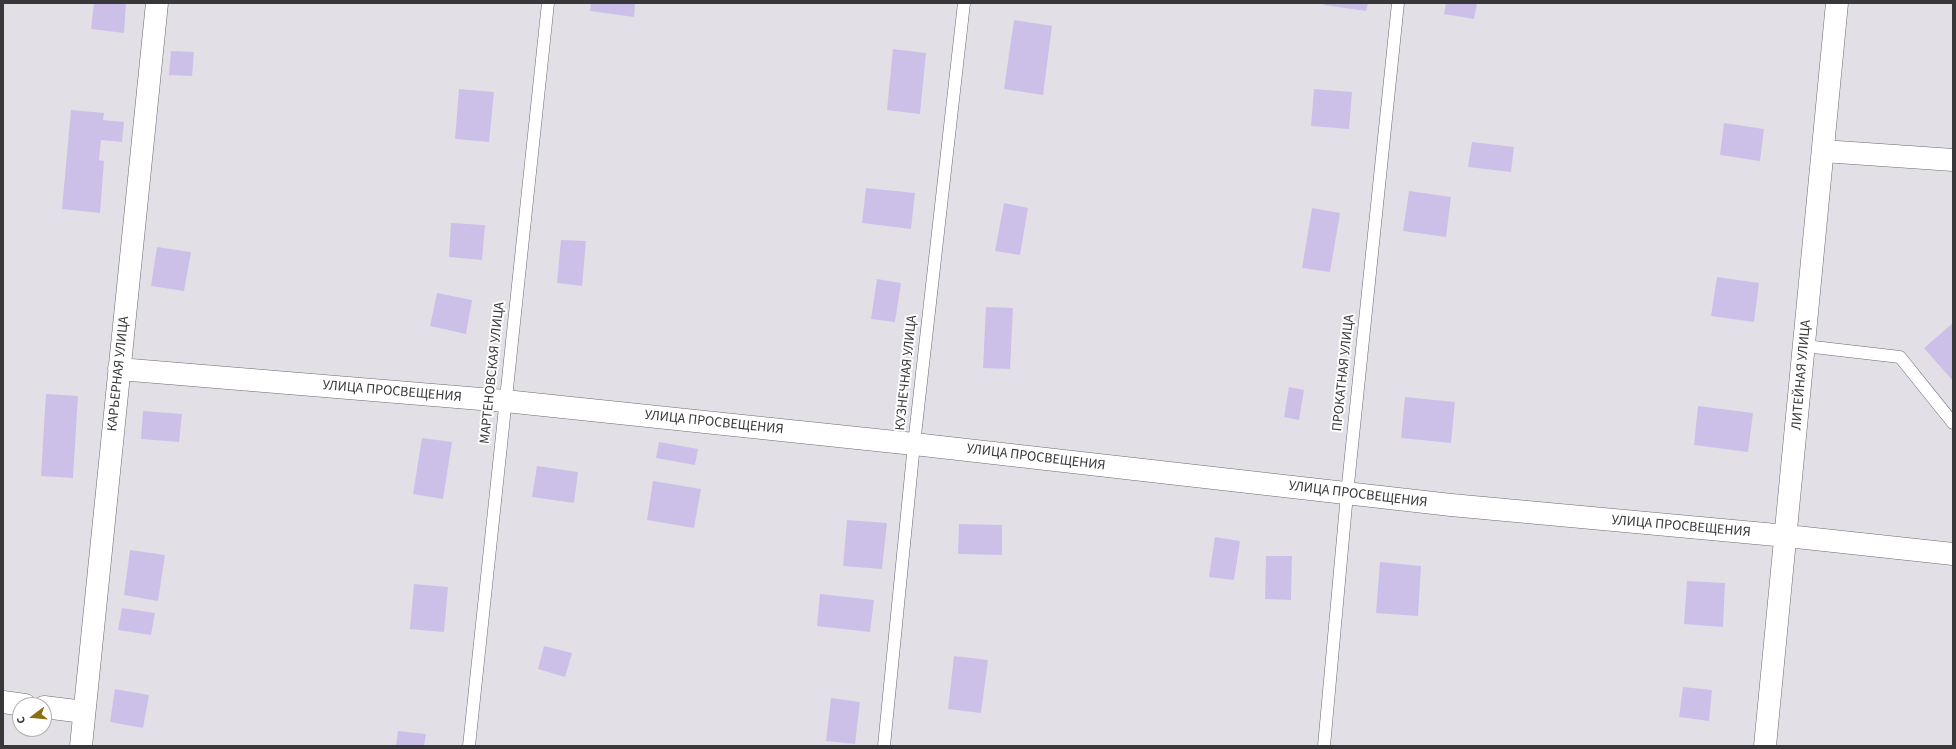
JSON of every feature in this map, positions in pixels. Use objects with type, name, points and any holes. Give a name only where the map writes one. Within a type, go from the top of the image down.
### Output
[{"type":"street","name":"КАРЬЕРНАЯ УЛИЦА","points":[[81,746],[157,3]]},
{"type":"street","name":"ЛИТЕЙНАЯ УЛИЦА","points":[[1765,746],[1787,536],[1837,3]]},
{"type":"street","points":[[1823,151],[1953,160]]},
{"type":"street","name":"УЛИЦА ПРОСВЕЩЕНИЯ","points":[[119,369],[505,401],[914,444],[1451,506],[1787,536],[1953,554]]},
{"type":"street","points":[[52,708],[84,712]]},
{"type":"lane","name":"МАРТЕНОВСКАЯ УЛИЦА","points":[[469,746],[548,3]]},
{"type":"lane","name":"КУЗНЕЧНАЯ УЛИЦА","points":[[884,746],[914,444],[964,3]]},
{"type":"lane","name":"ПРОКАТНАЯ УЛИЦА","points":[[1324,746],[1347,494],[1398,3]]},
{"type":"lane","points":[[1805,346],[1900,357],[1953,423]]},
{"type":"building","points":[[94,3],[126,3],[124,33],[91,29]]},
{"type":"building","points":[[591,3],[635,3],[634,17],[590,11]]},
{"type":"building","points":[[1324,3],[1368,3],[1366,11],[1324,5]]},
{"type":"building","points":[[1446,3],[1477,3],[1474,19],[1444,14]]},
{"type":"building","points":[[1014,20],[1052,26],[1043,95],[1004,89]]},
{"type":"building","points":[[893,49],[926,53],[920,114],[887,110]]},
{"type":"building","points":[[171,51],[194,52],[192,76],[169,75]]},
{"type":"building","points":[[459,89],[494,92],[489,142],[455,139]]},
{"type":"building","points":[[1314,89],[1352,92],[1349,129],[1311,126]]},
{"type":"building","points":[[71,110],[104,113],[103,120],[124,122],[122,142],[101,140],[99,160],[104,161],[100,213],[62,209]]},
{"type":"building","points":[[1724,123],[1764,129],[1760,161],[1720,155]]},
{"type":"building","points":[[1472,142],[1514,147],[1511,172],[1468,167]]},
{"type":"building","points":[[866,188],[915,193],[911,229],[862,223]]},
{"type":"building","points":[[1409,191],[1451,197],[1446,237],[1403,231]]},
{"type":"building","points":[[1004,203],[1028,208],[1020,255],[995,251]]},
{"type":"building","points":[[1312,208],[1340,213],[1330,272],[1302,268]]},
{"type":"building","points":[[451,223],[485,225],[482,260],[449,257]]},
{"type":"building","points":[[561,240],[586,241],[582,286],[557,283]]},
{"type":"building","points":[[157,247],[191,252],[184,291],[151,286]]},
{"type":"building","points":[[1717,277],[1759,283],[1754,322],[1711,316]]},
{"type":"building","points":[[877,279],[901,283],[895,322],[871,319]]},
{"type":"building","points":[[437,293],[472,300],[466,334],[430,326]]},
{"type":"building","points":[[986,307],[1013,308],[1010,369],[983,368]]},
{"type":"building","points":[[1953,323],[1953,381],[1924,348]]},
{"type":"building","points":[[1289,387],[1304,390],[1299,420],[1284,417]]},
{"type":"building","points":[[46,394],[78,396],[73,478],[41,476]]},
{"type":"building","points":[[1405,397],[1455,402],[1451,443],[1401,438]]},
{"type":"building","points":[[1698,406],[1753,413],[1748,452],[1694,445]]},
{"type":"building","points":[[143,411],[182,414],[179,442],[141,439]]},
{"type":"building","points":[[422,438],[452,442],[443,499],[413,494]]},
{"type":"building","points":[[659,442],[698,449],[695,465],[656,458]]},
{"type":"building","points":[[537,466],[578,472],[574,503],[532,497]]},
{"type":"building","points":[[653,481],[701,489],[694,528],[647,520]]},
{"type":"building","points":[[847,520],[887,523],[882,569],[843,566]]},
{"type":"building","points":[[959,524],[1002,525],[1002,555],[958,554]]},
{"type":"building","points":[[1215,537],[1240,541],[1234,580],[1209,577]]},
{"type":"building","points":[[130,550],[165,555],[158,601],[124,595]]},
{"type":"building","points":[[1266,556],[1292,556],[1291,600],[1265,599]]},
{"type":"building","points":[[1380,562],[1421,566],[1418,616],[1376,613]]},
{"type":"building","points":[[1687,581],[1725,583],[1723,627],[1684,624]]},
{"type":"building","points":[[414,584],[448,587],[444,632],[410,629]]},
{"type":"building","points":[[820,594],[874,600],[870,632],[817,626]]},
{"type":"building","points":[[122,608],[155,613],[151,635],[118,630]]},
{"type":"building","points":[[544,646],[572,653],[565,677],[538,669]]},
{"type":"building","points":[[954,656],[988,660],[981,713],[948,709]]},
{"type":"building","points":[[1683,687],[1712,690],[1709,721],[1679,717]]},
{"type":"building","points":[[115,689],[149,695],[143,728],[110,722]]},
{"type":"building","points":[[831,698],[860,702],[855,744],[826,741]]},
{"type":"building","points":[[398,731],[426,734],[424,746],[396,746]]}]
